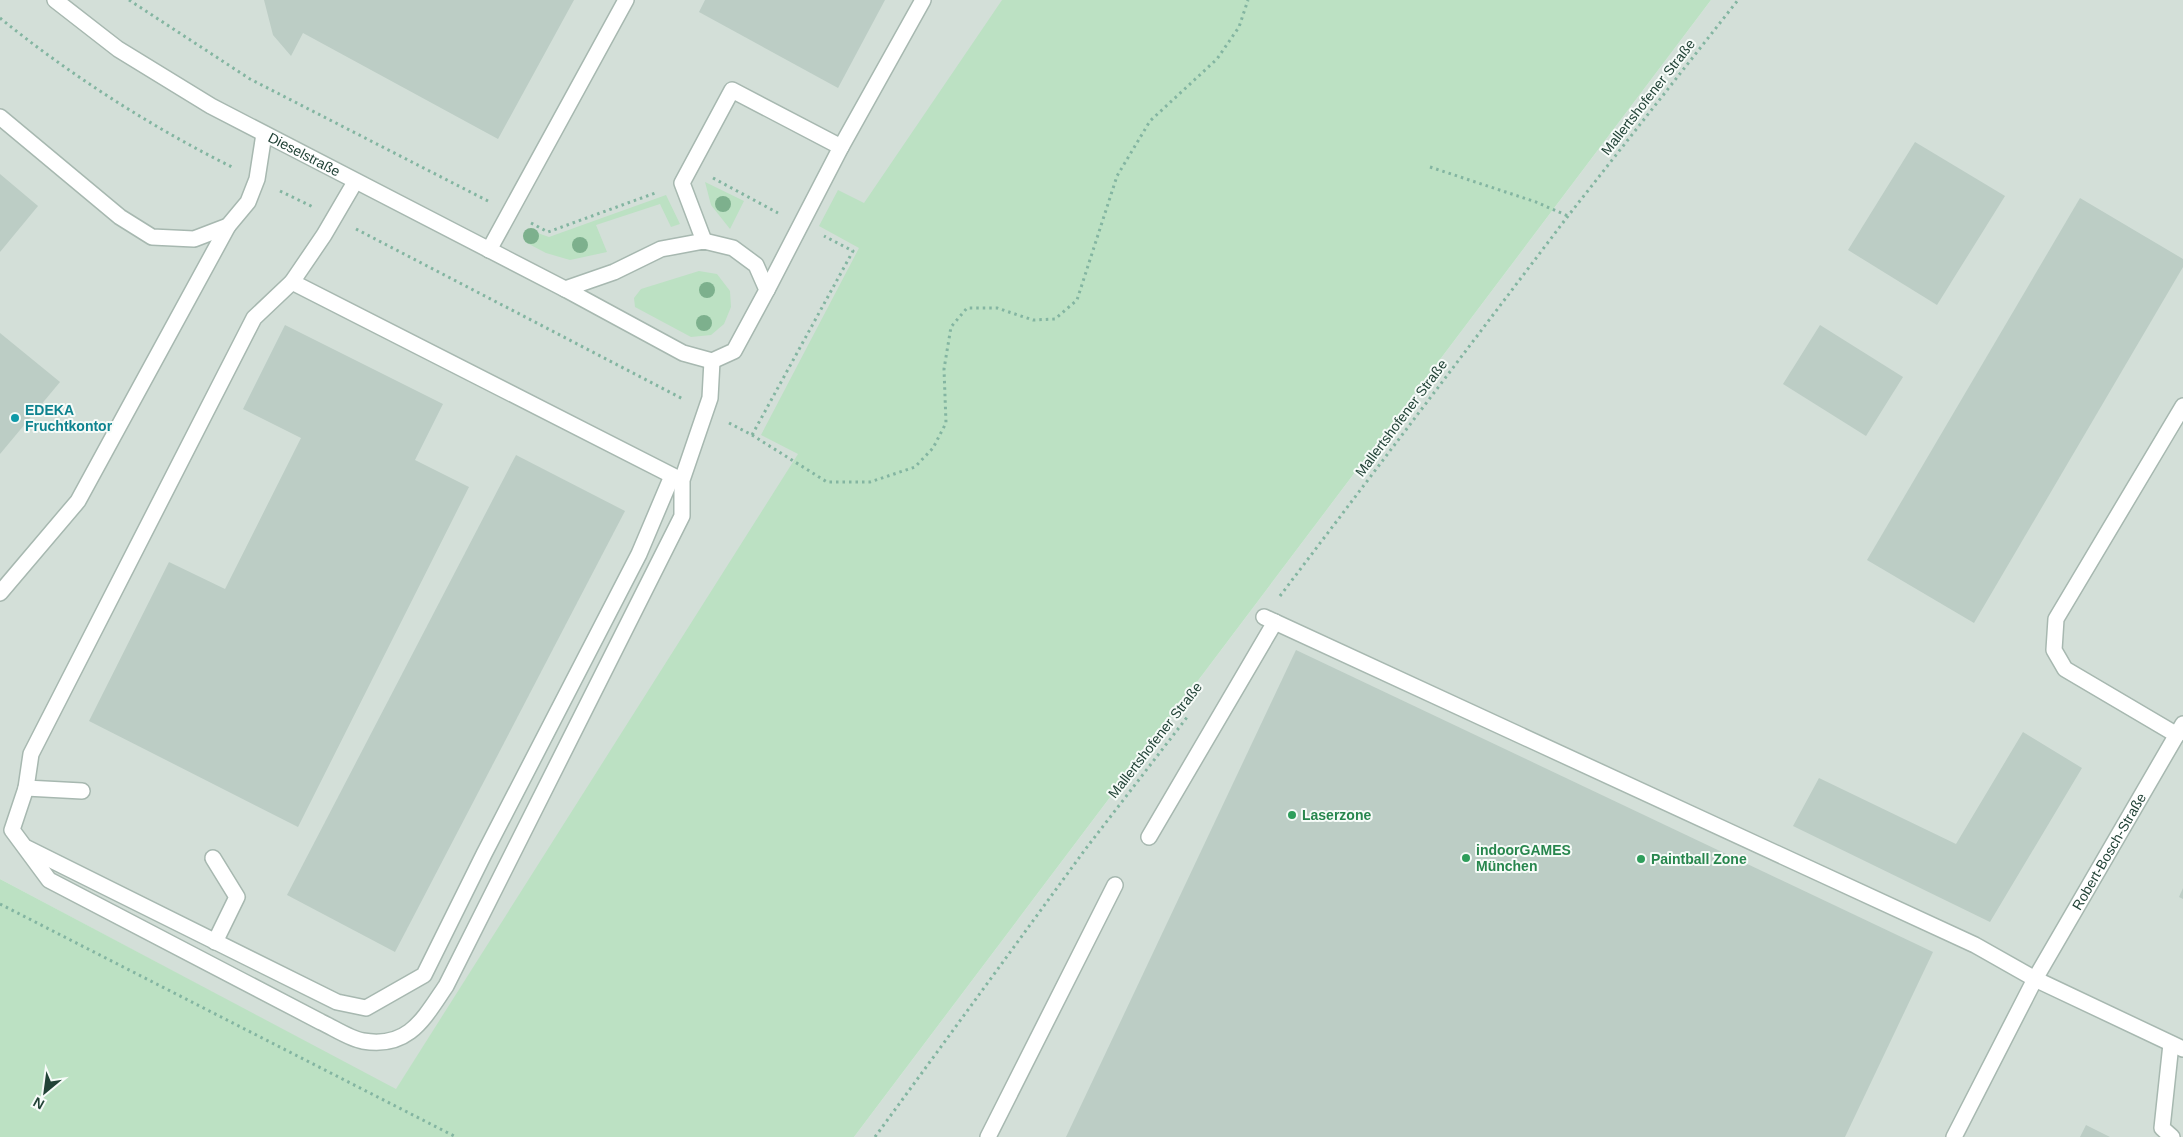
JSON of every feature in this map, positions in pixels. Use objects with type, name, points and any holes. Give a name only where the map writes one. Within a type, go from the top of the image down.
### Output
[{"type":"street","name":"Dieselstraße","points":[[55,0],[118,49],[211,106],[565,289],[683,353],[712,362]]},
{"type":"street","points":[[489,250],[626,0]]},
{"type":"street","points":[[25,847],[337,1002],[366,1008],[424,975],[677,478],[710,398],[712,362],[734,351],[841,147],[923,0]]},
{"type":"street","points":[[704,241],[682,184],[732,90],[841,147]]},
{"type":"street","points":[[0,117],[120,218],[152,237],[194,239],[228,226]]},
{"type":"street","points":[[0,593],[78,501],[228,226],[248,202],[257,179],[264,134]]},
{"type":"street","points":[[355,182],[324,235],[292,282],[254,318],[31,754],[26,788],[12,830],[49,880],[363,1042],[396,1041],[420,1024],[446,986],[682,516],[677,478]]},
{"type":"street","points":[[565,289],[614,272],[661,249],[704,241],[733,248],[756,264],[767,290]]},
{"type":"street","points":[[292,282],[677,478]]},
{"type":"street","points":[[2180,729],[2065,669],[2054,650],[2056,619],[2183,406]]},
{"type":"street","points":[[1149,837],[1269,620],[1975,945],[2035,978],[2177,1047],[2162,1128],[2172,1137]]},
{"type":"street","name":"Robert-Bosch-Straße","points":[[1954,1137],[2035,978],[2180,729]]},
{"type":"street","points":[[26,788],[82,790]]},
{"type":"street","points":[[213,858],[237,897],[215,942]]},
{"type":"street","points":[[988,1137],[1115,885]]},
{"type":"path","points":[[752,435],[827,482],[870,482],[914,467],[933,448],[946,423],[944,369],[951,327],[966,308],[997,308],[1033,320],[1055,319],[1077,300],[1117,176],[1150,121],[1217,59],[1239,27],[1248,0]]},
{"type":"path","name":"Mallertshofener Straße","points":[[1269,620],[1568,216],[1738,0]]},
{"type":"path","points":[[1430,167],[1536,202],[1568,216]]},
{"type":"path","name":"Mallertshofener Straße","points":[[876,1137],[1084,851],[1192,711]]},
{"type":"path","points":[[0,904],[456,1137]]},
{"type":"shaded area","points":[[0,0],[1044,0],[792,466],[396,1090],[0,879]]},
{"type":"shaded area","points":[[1711,0],[2183,0],[2183,1137],[854,1137]]},
{"type":"green space","points":[[1002,0],[1711,0],[854,1137],[0,1137],[0,879],[396,1089],[798,454],[761,435],[859,248],[819,226],[838,190],[864,203]]},
{"type":"green space","points":[[705,182],[744,201],[730,229],[711,205]]},
{"type":"green space","points":[[666,195],[680,224],[671,227],[660,204],[596,225],[607,252],[570,260],[546,253],[525,242],[529,230],[549,237]]},
{"type":"green space","points":[[699,271],[717,274],[730,291],[731,307],[724,324],[711,335],[691,337],[635,307],[634,298],[641,289]]},
{"type":"building","points":[[264,0],[574,0],[498,139],[303,33],[291,56],[273,35]]},
{"type":"building","points":[[705,0],[885,0],[838,88],[699,12]]},
{"type":"building","points":[[1915,142],[2005,196],[1937,305],[1848,250]]},
{"type":"building","points":[[0,174],[38,206],[0,252]]},
{"type":"building","points":[[2080,198],[2183,259],[2183,267],[1974,623],[1867,560]]},
{"type":"building","points":[[285,325],[443,404],[415,460],[469,487],[298,827],[89,721],[169,562],[225,589],[301,438],[243,409]]},
{"type":"building","points":[[1820,325],[1903,377],[1866,436],[1783,384]]},
{"type":"building","name":"EDEKA Fruchtkontor","points":[[0,333],[60,382],[0,454]]},
{"type":"building","points":[[516,455],[625,511],[395,952],[287,895]]},
{"type":"building","name":"indoorGAMES München","points":[[1296,650],[1933,952],[1845,1137],[1066,1137]]},
{"type":"building","points":[[2023,732],[2082,768],[1990,922],[1793,826],[1819,778],[1956,844]]},
{"type":"building","points":[[2183,888],[2183,899],[2179,897]]},
{"type":"building","points":[[2086,1125],[2110,1137],[2080,1137]]},
{"type":"place","name":"EDEKA Fruchtkontor","points":[[15,418]]},
{"type":"place","name":"Laserzone","points":[[1292,815]]},
{"type":"place","name":"indoorGAMES München","points":[[1466,858]]},
{"type":"place","name":"Paintball Zone","points":[[1641,859]]}]
